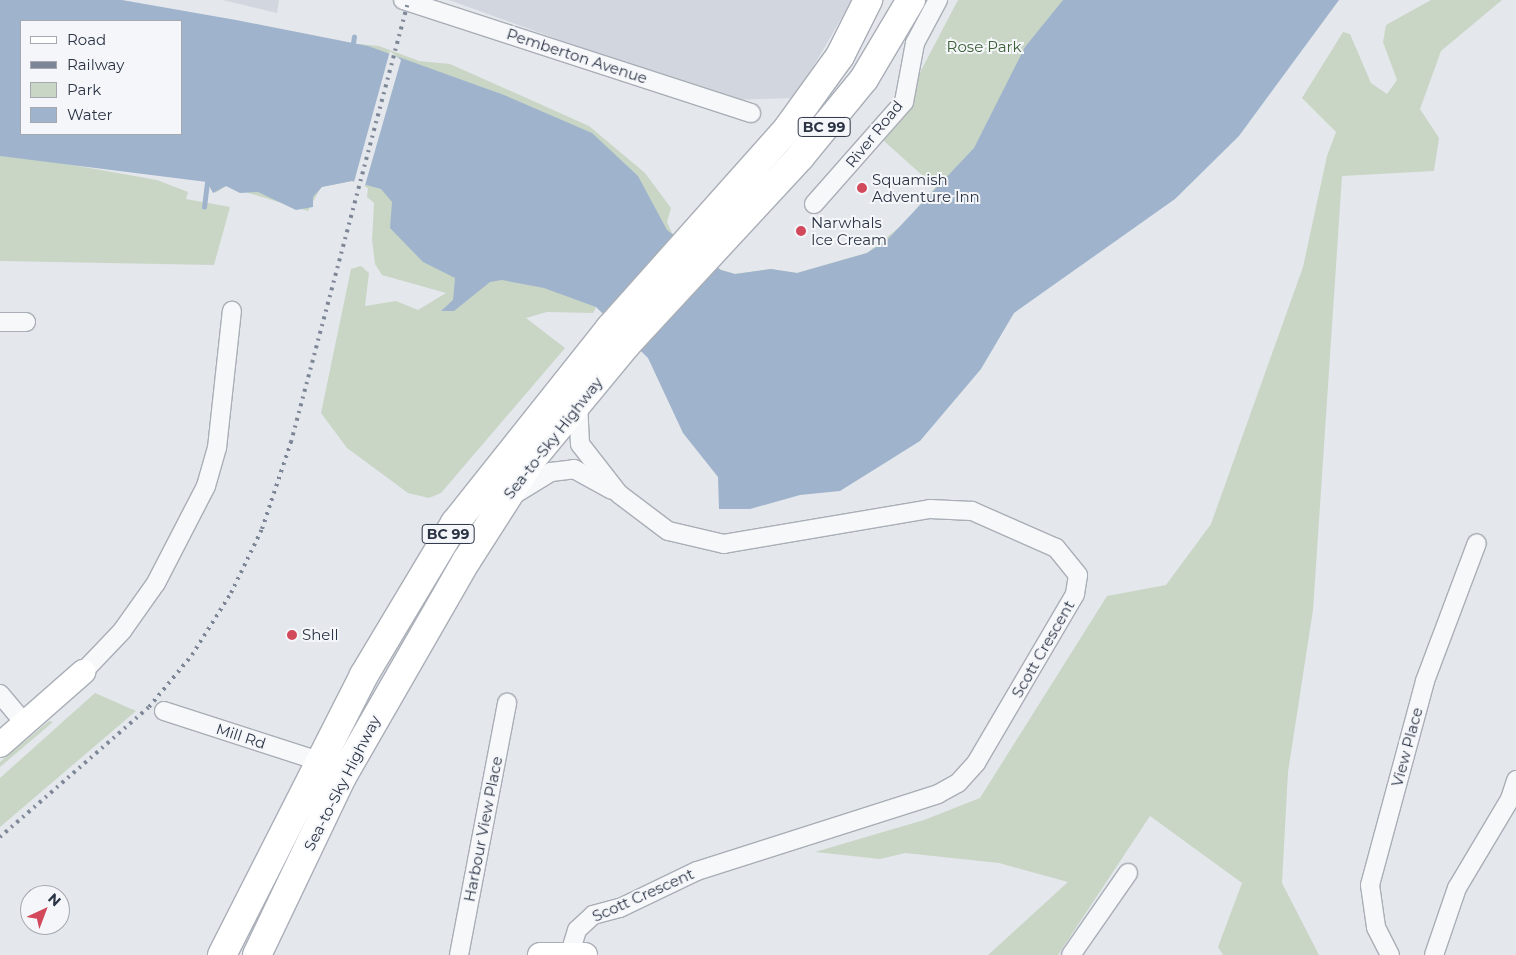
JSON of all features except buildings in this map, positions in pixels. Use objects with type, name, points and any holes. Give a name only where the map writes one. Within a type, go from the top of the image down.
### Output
[{"type":"highway","name":"Sea-to-Sky Highway","points":[[712,234],[828,72],[868,0]]},
{"type":"highway","name":"Sea-to-Sky Highway","points":[[222,955],[318,761],[398,613],[455,522],[618,336],[712,234],[864,79],[910,0]]},
{"type":"highway","name":"Sea-to-Sky Highway","points":[[257,955],[342,777],[503,503],[578,402],[618,336]]},
{"type":"highway","points":[[238,955],[328,778],[328,770],[318,761],[341,741],[447,570],[503,503]]},
{"type":"street","name":"Pemberton Avenue","points":[[404,0],[751,113]]},
{"type":"street","name":"River Road","points":[[814,204],[904,102],[915,43],[938,0]]},
{"type":"street","points":[[0,745],[83,672],[122,631],[156,583],[206,486],[220,429],[232,312]]},
{"type":"street","points":[[0,322],[26,322]]},
{"type":"street","name":"Scott Crescent","points":[[578,402],[580,444],[619,494],[668,531],[724,544],[930,509],[972,511],[1056,548],[1078,575],[1075,594],[976,763],[958,783],[938,794],[697,870],[620,908],[593,915],[577,930],[578,954]]},
{"type":"street","points":[[503,503],[551,472],[574,469],[619,494]]},
{"type":"street","name":"View Place","points":[[1390,955],[1376,926],[1370,885],[1425,681],[1477,543]]},
{"type":"street","points":[[0,694],[24,723]]},
{"type":"street","name":"Harbour View Place","points":[[459,955],[507,703]]},
{"type":"street","name":"Mill Rd","points":[[164,711],[318,761]]},
{"type":"street","points":[[1434,955],[1457,888],[1510,800],[1516,780]]},
{"type":"street","points":[[1071,955],[1128,874]]},
{"type":"street","points":[[540,955],[578,954]]},
{"type":"shaded area","points":[[223,0],[279,0],[277,13]]},
{"type":"shaded area","points":[[449,0],[852,0],[795,98],[726,100]]},
{"type":"green space","name":"Rose Park","points":[[958,0],[1083,0],[988,172],[692,375],[358,44],[379,46],[419,61],[450,64],[589,126],[645,173],[671,208],[667,222],[672,233],[721,270],[735,274],[771,269],[797,273],[867,253],[901,226],[940,182],[932,184],[884,141]]},
{"type":"green space","points":[[1431,0],[1502,0],[1441,51],[1420,109],[1439,138],[1434,171],[1342,176],[1313,610],[1288,772],[1282,883],[1319,955],[1223,955],[1218,947],[1242,883],[1150,816],[1058,955],[988,955],[1068,882],[999,863],[905,853],[880,859],[815,852],[924,820],[980,798],[1107,596],[1166,585],[1211,524],[1303,267],[1327,156],[1336,132],[1302,98],[1343,32],[1350,34],[1371,83],[1387,94],[1397,80],[1383,42],[1386,25]]},
{"type":"green space","points":[[0,156],[28,157],[157,180],[188,192],[186,199],[230,207],[214,265],[0,261]]},
{"type":"green space","points":[[351,167],[596,307],[593,313],[547,312],[526,318],[565,348],[441,493],[429,498],[408,493],[347,448],[321,413],[351,269],[361,266],[369,273],[365,306],[396,301],[418,310],[446,293],[382,275],[375,264],[372,240],[374,203],[367,197],[368,188],[352,181],[321,187],[308,211],[226,186],[215,193],[217,178]]},
{"type":"green space","points":[[95,693],[136,711],[0,827],[0,778]]},
{"type":"green space","points":[[49,721],[53,722],[0,767],[0,762]]},
{"type":"water","points":[[0,0],[122,0],[236,20],[368,46],[504,95],[592,133],[638,176],[667,230],[721,270],[735,274],[771,269],[797,273],[867,253],[886,241],[974,148],[1025,47],[1063,0],[1339,0],[1239,136],[1175,199],[1014,313],[981,369],[920,441],[840,491],[800,495],[750,509],[719,509],[718,477],[683,433],[648,358],[596,307],[544,288],[502,280],[490,282],[454,311],[441,311],[453,300],[455,278],[423,262],[390,228],[392,202],[381,189],[352,181],[322,187],[313,197],[313,207],[296,210],[258,192],[240,193],[226,186],[213,193],[207,182],[0,156]]},
{"type":"pier","points":[[390,51],[401,60],[364,189],[354,182]]},
{"type":"waterway","points":[[353,43],[354,37]]},
{"type":"waterway","points":[[204,207],[207,182]]},
{"type":"railway","points":[[0,837],[149,707],[192,655],[231,593],[262,529],[291,442],[409,0]]},
{"type":"place","name":"Squamish Adventure Inn","points":[[862,188]]},
{"type":"place","name":"Narwhals Ice Cream","points":[[801,231]]},
{"type":"place","name":"Shell","points":[[292,635]]}]
